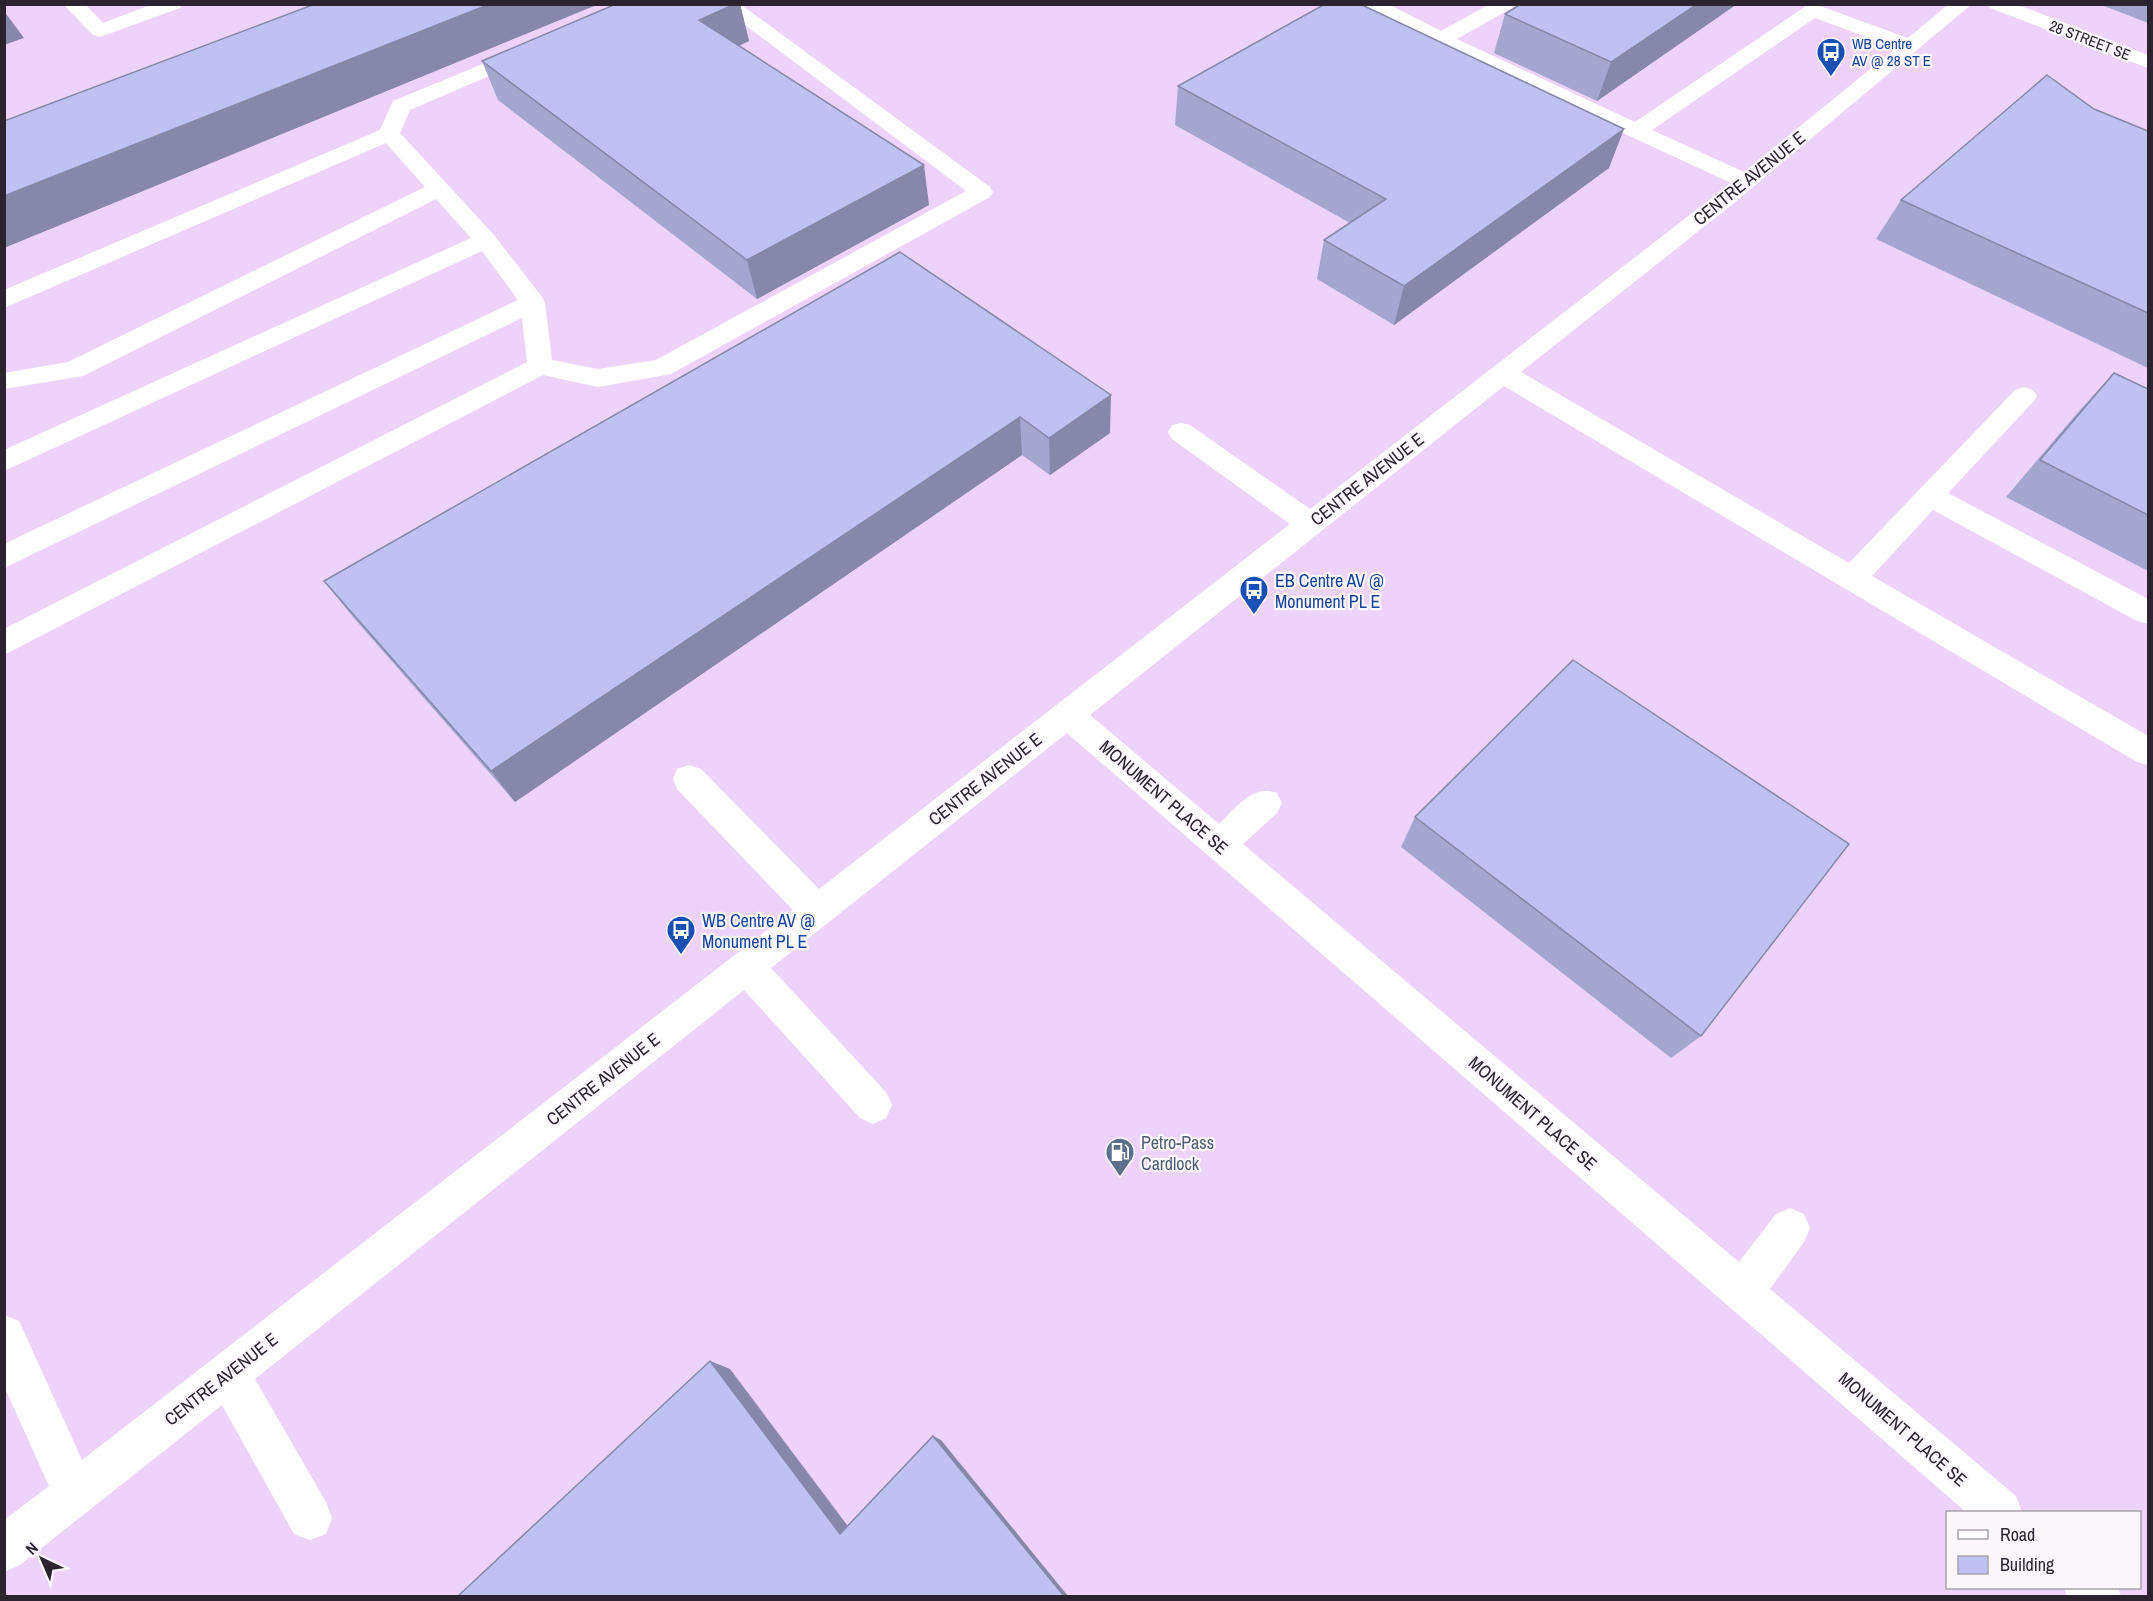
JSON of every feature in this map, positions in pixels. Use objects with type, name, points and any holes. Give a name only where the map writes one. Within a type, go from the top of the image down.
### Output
[{"type":"street","points":[[73,4],[100,31],[173,4]]},
{"type":"street","points":[[4,643],[540,366],[598,378],[662,368],[982,192],[727,4]]},
{"type":"street","points":[[1371,4],[1746,181]]},
{"type":"street","points":[[1442,39],[1505,4]]},
{"type":"street","name":"CENTRE AVENUE E","points":[[4,1549],[1746,181],[1962,4]]},
{"type":"street","name":"28 STREET SE","points":[[1997,4],[2148,62]]},
{"type":"street","points":[[1636,131],[1813,10],[1909,46]]},
{"type":"street","points":[[4,300],[389,134],[401,106],[540,47]]},
{"type":"street","points":[[389,134],[486,240],[533,303],[540,366]]},
{"type":"street","points":[[5,381],[74,370],[438,189]]},
{"type":"street","points":[[4,460],[486,240]]},
{"type":"street","points":[[4,557],[533,303]]},
{"type":"street","points":[[1502,373],[2148,752]]},
{"type":"street","points":[[1852,578],[2024,396]]},
{"type":"street","points":[[1181,432],[1310,524]]},
{"type":"street","points":[[1930,496],[2148,613]]},
{"type":"street","name":"MONUMENT PLACE SE","points":[[1067,714],[1999,1511]]},
{"type":"street","points":[[689,779],[817,911]]},
{"type":"street","points":[[1219,844],[1265,803]]},
{"type":"street","points":[[746,966],[873,1105]]},
{"type":"street","points":[[1742,1292],[1790,1228]]},
{"type":"street","points":[[4,1336],[75,1494]]},
{"type":"street","points":[[228,1374],[310,1518]]},
{"type":"shaded area","points":[[5,5],[2148,5],[2148,1596],[5,1596]]},
{"type":"building","points":[[315,4],[490,4],[4,196],[4,121]]},
{"type":"building","points":[[616,4],[735,4],[699,20],[924,165],[747,260],[482,61]]},
{"type":"building","points":[[1325,4],[1360,4],[1624,129],[1404,286],[1324,240],[1386,199],[1178,86]]},
{"type":"building","points":[[1521,4],[1697,4],[1611,62],[1505,14]]},
{"type":"building","points":[[2047,75],[2094,109],[2148,131],[2148,313],[1901,200]]},
{"type":"building","points":[[900,252],[1111,395],[1049,438],[1020,417],[491,771],[324,581]]},
{"type":"building","points":[[2114,373],[2148,389],[2148,515],[2040,460]]},
{"type":"building","points":[[1573,660],[1849,844],[1701,1036],[1415,817]]},
{"type":"building","points":[[710,1361],[840,1534],[933,1436],[1064,1596],[458,1596]]},
{"type":"place","name":"WB Centre AV @ 28 ST E","points":[[1831,78]]},
{"type":"place","name":"EB Centre AV @ Monument PL E","points":[[1254,616]]},
{"type":"place","name":"WB Centre AV @ Monument PL E","points":[[681,956]]},
{"type":"place","name":"Petro-Pass Cardlock","points":[[1120,1178]]}]
